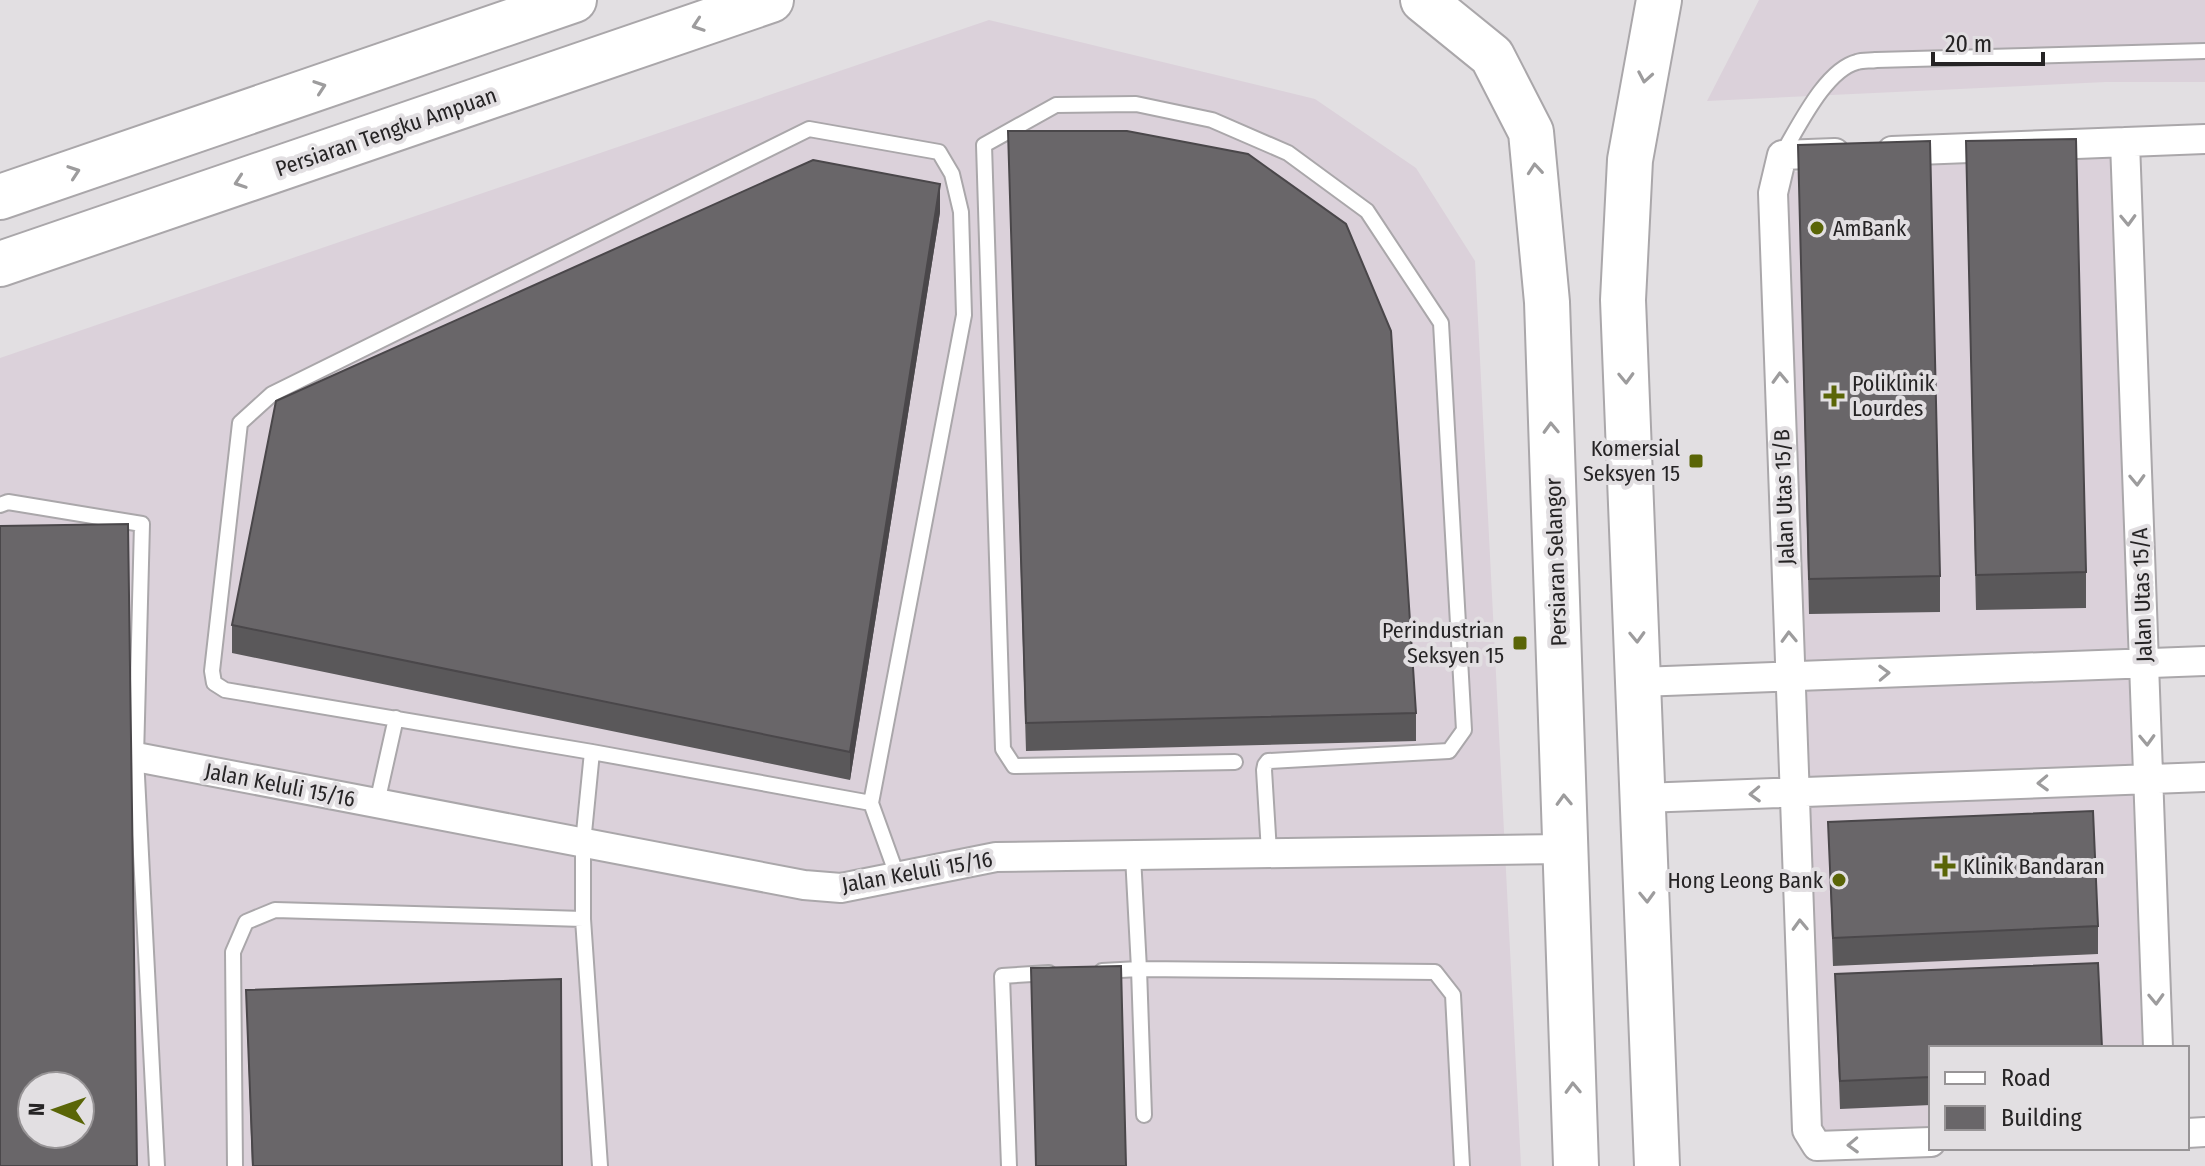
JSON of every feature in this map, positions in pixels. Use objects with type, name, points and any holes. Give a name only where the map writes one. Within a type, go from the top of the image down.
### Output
[{"type":"main road","points":[[0,197],[574,0]]},
{"type":"main road","name":"Persiaran Tengku Ampuan","points":[[0,264],[771,0]]},
{"type":"main road","name":"Persiaran Selangor","points":[[1423,0],[1492,56],[1531,132],[1547,302],[1576,1166]]},
{"type":"main road","points":[[1657,1166],[1623,300],[1630,160],[1659,0]]},
{"type":"street","points":[[1782,155],[2205,139]]},
{"type":"street","name":"Jalan Utas 15/A","points":[[2125,142],[2158,1046]]},
{"type":"street","name":"Jalan Utas 15/B","points":[[1782,155],[1773,193],[1807,1130],[1817,1146],[1929,1142]]},
{"type":"street","points":[[1639,682],[2205,661]]},
{"type":"street","name":"Jalan Keluli 15/16","points":[[136,757],[804,885],[841,888],[996,857],[1565,849]]},
{"type":"street","points":[[1643,798],[2205,777]]},
{"type":"lane","points":[[1782,155],[1811,106],[1833,77],[1854,62],[2205,51]]},
{"type":"lane","points":[[1235,762],[1014,766],[1003,749],[984,145],[1056,105],[1136,104],[1212,120],[1288,153],[1367,211],[1441,323],[1464,730],[1449,751],[1268,761],[1264,770],[1269,852]]},
{"type":"lane","points":[[871,803],[225,690],[214,683],[212,671],[240,423],[272,394],[809,129],[939,152],[952,174],[961,212],[964,315],[871,803],[898,878]]},
{"type":"lane","points":[[0,505],[8,502],[142,524],[136,757],[157,1166]]},
{"type":"lane","points":[[377,803],[396,718]]},
{"type":"lane","points":[[592,752],[583,843],[583,919],[600,1166]]},
{"type":"lane","points":[[1133,856],[1144,1115]]},
{"type":"lane","points":[[235,1166],[233,952],[246,922],[275,910],[583,919]]},
{"type":"lane","points":[[1093,971],[1435,972],[1453,995],[1462,1166]]},
{"type":"lane","points":[[1009,1166],[1002,976],[1063,973]]},
{"type":"shaded area","points":[[1759,0],[2205,0],[2205,82],[2106,82],[1707,101]]},
{"type":"shaded area","points":[[989,20],[1315,99],[1416,168],[1475,261],[1521,1166],[0,1166],[0,358]]},
{"type":"shaded area","points":[[2110,157],[2142,1046],[1929,1046],[1929,1128],[1822,1131],[1786,196],[1793,172]]},
{"type":"building","points":[[1008,131],[1127,131],[1248,154],[1346,224],[1391,331],[1416,713],[1026,723]]},
{"type":"building","points":[[2076,139],[2086,572],[1976,575],[1966,141]]},
{"type":"building","points":[[1930,141],[1940,576],[1809,579],[1798,145]]},
{"type":"building","points":[[813,160],[940,184],[850,752],[232,625],[276,401]]},
{"type":"building","points":[[128,524],[137,1166],[0,1166],[0,526]]},
{"type":"building","points":[[2093,811],[2098,926],[1833,938],[1828,822]]},
{"type":"building","points":[[2098,963],[2102,1046],[1929,1046],[1929,1077],[1840,1081],[1835,974]]},
{"type":"building","points":[[1121,966],[1126,1166],[1036,1166],[1031,968]]},
{"type":"building","points":[[561,979],[562,1166],[253,1166],[246,990]]},
{"type":"place","name":"AmBank","points":[[1817,228]]},
{"type":"place","name":"Poliklinik Lourdes","points":[[1834,396]]},
{"type":"place","name":"Komersial Seksyen 15","points":[[1696,461]]},
{"type":"place","name":"Perindustrian Seksyen 15","points":[[1520,643]]},
{"type":"place","name":"Klinik Bandaran","points":[[1945,866]]},
{"type":"place","name":"Hong Leong Bank","points":[[1839,880]]}]
